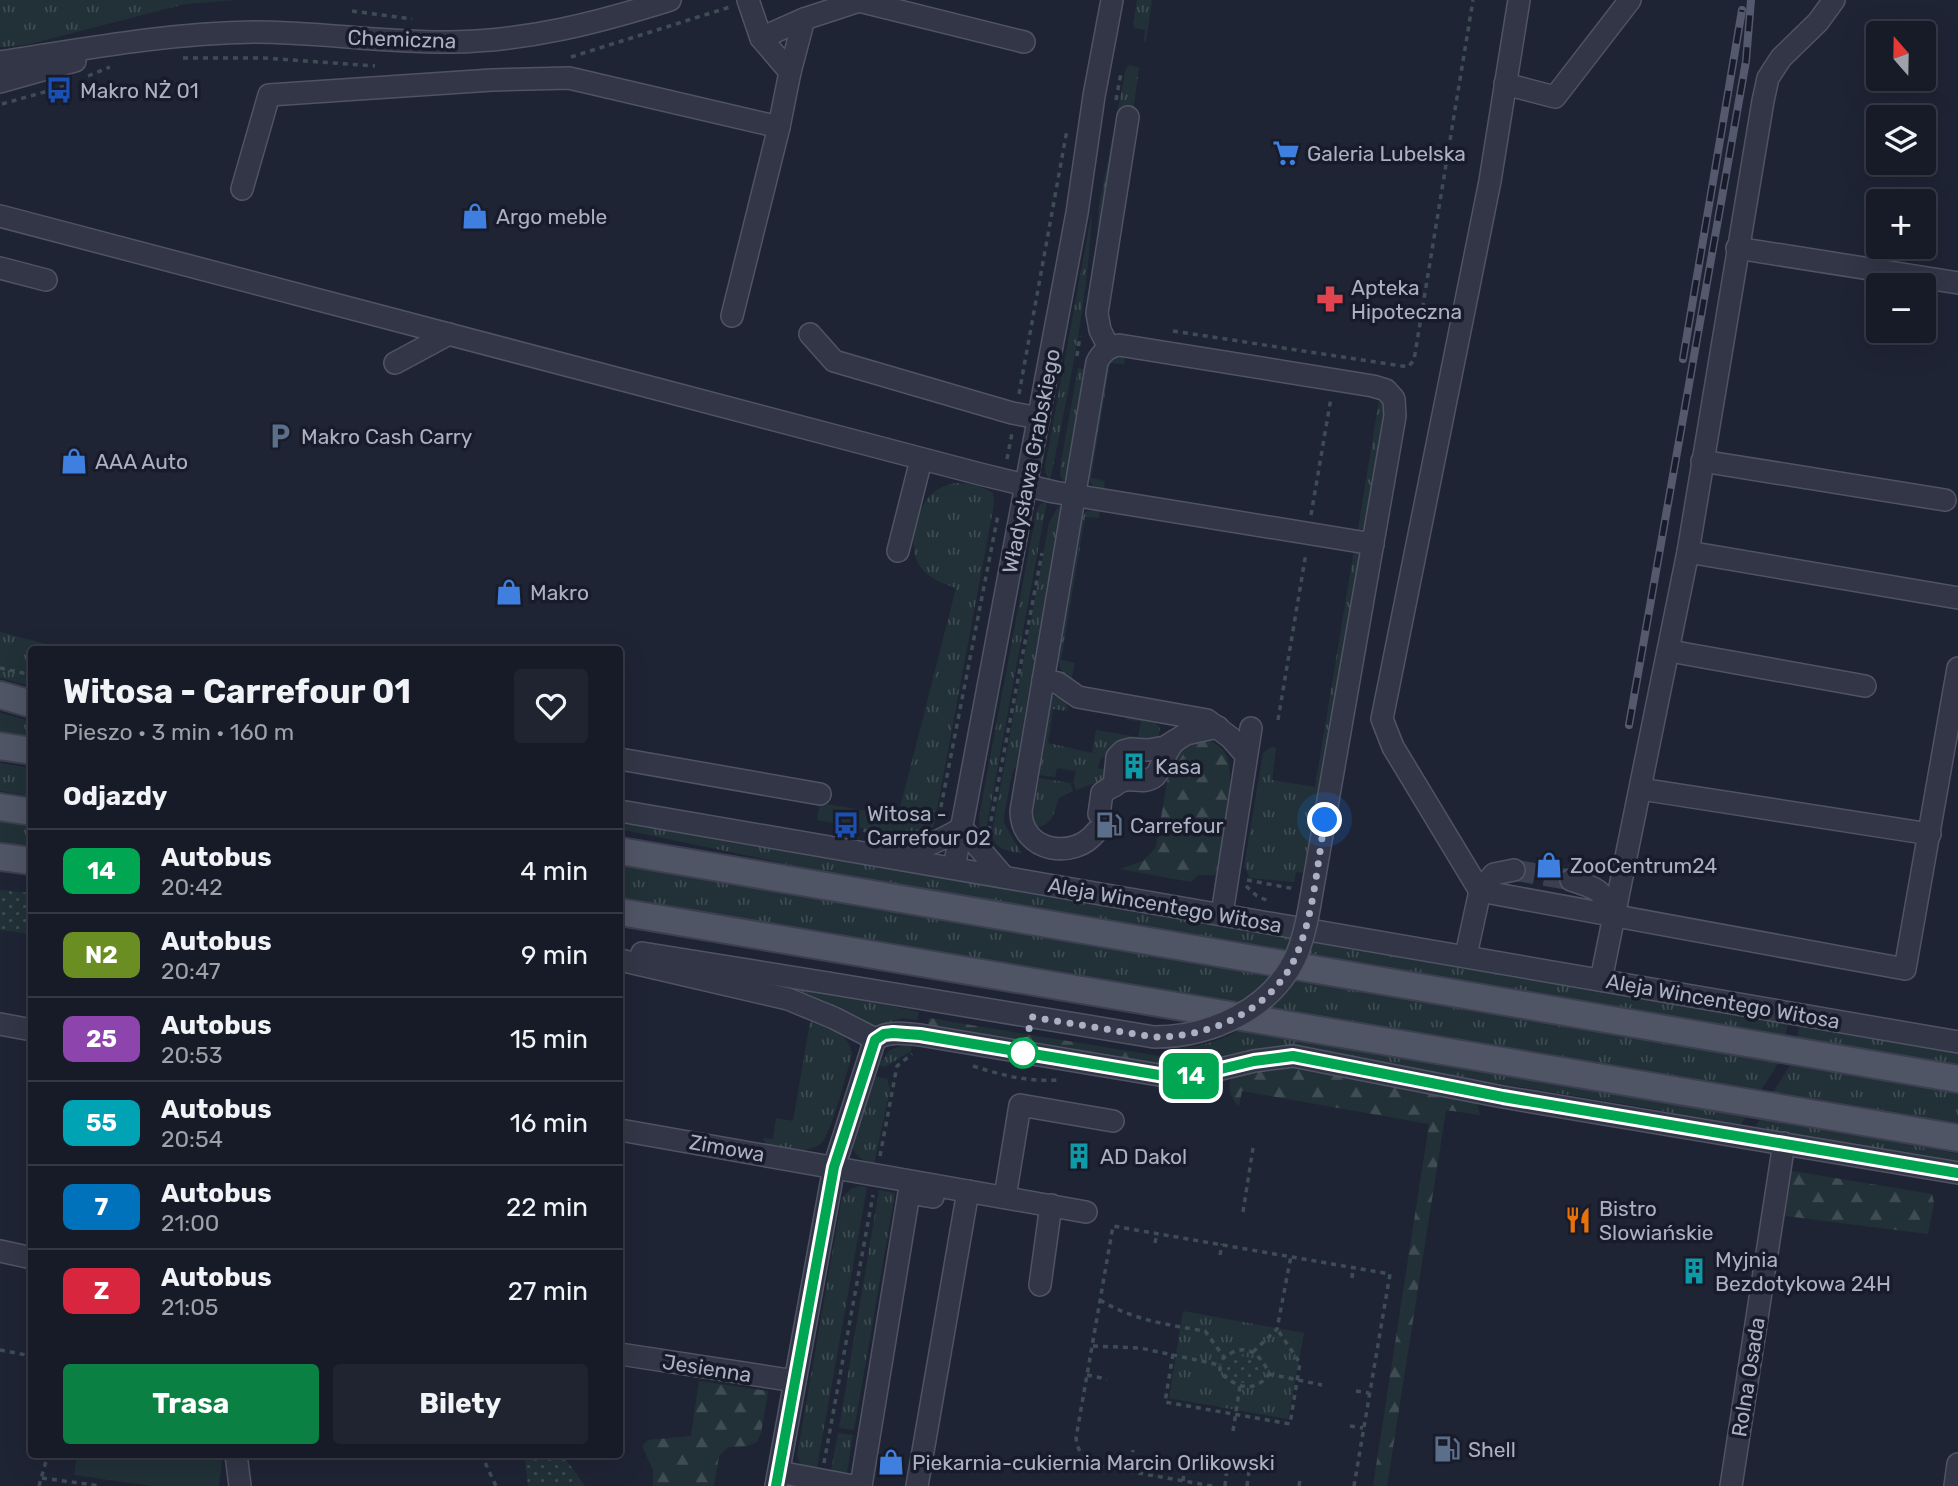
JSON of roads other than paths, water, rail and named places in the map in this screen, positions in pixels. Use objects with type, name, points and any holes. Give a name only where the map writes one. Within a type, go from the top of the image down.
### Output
[{"type":"main road","points":[[0,695],[28,703]]},
{"type":"main road","points":[[0,746],[28,750]]},
{"type":"main road","points":[[0,807],[28,811]]},
{"type":"main road","name":"Aleja Wincentego Witosa","points":[[623,852],[1958,1079]]},
{"type":"main road","points":[[0,857],[28,860]]},
{"type":"main road","points":[[623,913],[1958,1138]]},
{"type":"street","name":"Chemiczna","points":[[0,62],[130,42],[205,34],[256,32],[407,42],[487,41],[573,28],[670,0]]},
{"type":"street","points":[[748,0],[761,38],[790,72]]},
{"type":"street","name":"Władysława Grabskiego","points":[[954,868],[1040,418],[1112,0]]},
{"type":"street","points":[[1519,0],[1490,181],[1382,719],[1393,747],[1480,891],[1905,969],[1958,667]]},
{"type":"street","points":[[1505,84],[1555,97],[1630,0]]},
{"type":"street","points":[[1601,980],[1670,651],[1768,78],[1781,58],[1818,22],[1835,0]]},
{"type":"street","points":[[761,38],[804,19],[859,1],[1024,43]]},
{"type":"street","points":[[732,316],[804,19]]},
{"type":"street","name":"Chemiczna","points":[[0,82],[56,68],[130,42]]},
{"type":"street","points":[[242,189],[268,95],[492,80],[569,78],[779,127]]},
{"type":"street","points":[[1109,348],[1100,330],[1097,313],[1128,117]]},
{"type":"street","points":[[0,216],[920,460],[1074,495],[1373,544]]},
{"type":"street","points":[[1737,248],[1958,283]]},
{"type":"street","points":[[0,268],[46,280]]},
{"type":"street","points":[[404,322],[394,366],[449,334]]},
{"type":"street","points":[[810,334],[834,362],[1016,414],[1040,418]]},
{"type":"street","points":[[623,950],[1154,1037],[1186,1035],[1212,1028],[1237,1017],[1264,999],[1284,976],[1303,936],[1307,882],[1373,544],[1396,407],[1394,399],[1386,390],[1119,345],[1109,348],[1097,362],[1021,823],[1027,835],[1044,846],[1076,847],[1086,843],[1098,823],[1102,793],[1124,780],[1140,781],[1156,775],[1167,749],[1176,740]]},
{"type":"street","points":[[898,551],[920,460]]},
{"type":"street","points":[[1702,461],[1945,500]]},
{"type":"street","points":[[1688,552],[1958,598]]},
{"type":"street","points":[[1670,651],[1865,686]]},
{"type":"street","points":[[1043,680],[1058,682],[1078,698],[1207,720],[1246,755]]},
{"type":"street","points":[[1114,786],[1117,757],[1123,751],[1157,750],[1186,734],[1217,727]]},
{"type":"street","points":[[1222,914],[1251,728]]},
{"type":"street","points":[[623,760],[820,794]]},
{"type":"street","points":[[1641,789],[1930,834]]},
{"type":"street","name":"Aleja Wincentego Witosa","points":[[623,812],[1958,1042]]},
{"type":"street","points":[[872,854],[920,849],[962,828],[1004,877]]},
{"type":"street","points":[[1465,955],[1480,891],[1494,874],[1514,870]]},
{"type":"street","points":[[1572,880],[1596,888],[1606,898],[1614,915]]},
{"type":"street","points":[[623,961],[788,999],[834,1018],[875,1040]]},
{"type":"street","points":[[0,1024],[28,1029]]},
{"type":"street","points":[[853,1486],[821,1480],[778,1479],[834,1167],[875,1040],[884,1034],[920,1035],[1171,1077],[1192,1076],[1264,1059],[1293,1056],[1503,1097],[1958,1173]]},
{"type":"street","points":[[1005,1197],[1020,1105],[1113,1121]]},
{"type":"street","name":"Zimowa","points":[[623,1131],[1086,1212]]},
{"type":"street","name":"Rolna Osada","points":[[1731,1486],[1784,1143]]},
{"type":"street","points":[[917,1486],[968,1191]]},
{"type":"street","points":[[861,1486],[909,1193],[949,1200]]},
{"type":"street","points":[[1040,1284],[1051,1205]]},
{"type":"street","points":[[0,1251],[28,1257]]},
{"type":"street","name":"Jesienna","points":[[623,1354],[794,1381]]},
{"type":"street","points":[[236,1458],[240,1486]]},
{"type":"street","points":[[1955,1486],[1958,1464]]},
{"type":"tunnel","points":[[1514,870],[1571,880]]},
{"type":"railway","points":[[1629,725],[1746,61],[1751,0]]},
{"type":"railway","points":[[1683,359],[1742,10]]},
{"type":"place","name":"Makro NŻ 01","points":[[59,90]]},
{"type":"place","name":"Galeria Lubelska","points":[[1286,153]]},
{"type":"place","name":"Argo meble","points":[[475,216]]},
{"type":"place","name":"Apteka Hipoteczna","points":[[1330,299]]},
{"type":"place","name":"Makro Cash Carry","points":[[280,436]]},
{"type":"place","name":"AAA Auto","points":[[74,461]]},
{"type":"place","name":"Makro","points":[[509,592]]},
{"type":"place","name":"Kasa","points":[[1134,766]]},
{"type":"place","name":"Witosa - Carrefour 02","points":[[846,825]]},
{"type":"place","name":"Carrefour","points":[[1109,825]]},
{"type":"place","name":"ZooCentrum24","points":[[1549,865]]},
{"type":"place","name":"AD Dakol","points":[[1079,1156]]},
{"type":"place","name":"Bistro Slowiańskie","points":[[1578,1220]]},
{"type":"place","name":"Myjnia Bezdotykowa 24H","points":[[1694,1271]]},
{"type":"place","name":"Shell","points":[[1447,1449]]},
{"type":"place","name":"Piekarnia-cukiernia Marcin Orlikowski","points":[[891,1462]]}]
